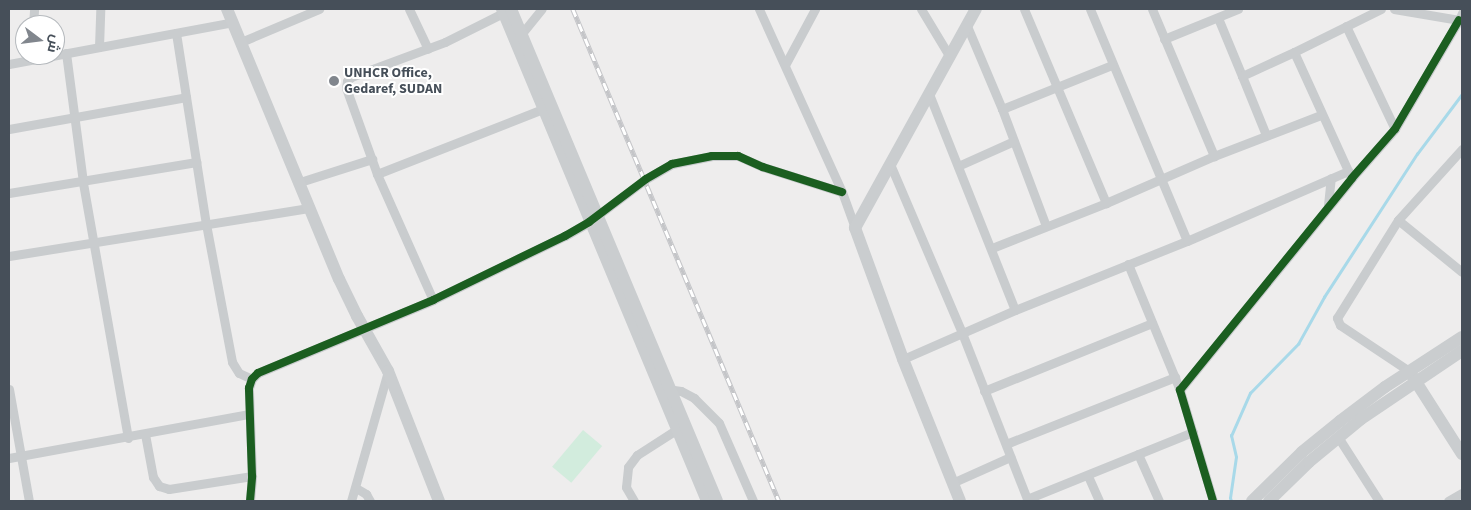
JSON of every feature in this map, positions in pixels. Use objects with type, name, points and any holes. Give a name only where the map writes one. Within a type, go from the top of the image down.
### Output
[{"type":"main road","points":[[227,9],[300,182],[342,288],[388,371],[439,501]]},
{"type":"main road","points":[[960,501],[903,359],[855,228],[976,9]]},
{"type":"main road","points":[[507,10],[665,389],[717,501]]},
{"type":"main road","points":[[519,37],[543,109],[594,218]]},
{"type":"main road","points":[[1252,501],[1266,496],[1462,337]]},
{"type":"main road","points":[[1266,496],[1302,452],[1340,421],[1412,376],[1462,350]]},
{"type":"main road","points":[[1412,376],[1461,449]]},
{"type":"main road","points":[[665,389],[676,430],[707,501]]},
{"type":"street","points":[[99,47],[100,9]]},
{"type":"street","points":[[240,42],[320,9]]},
{"type":"street","points":[[409,9],[428,49]]},
{"type":"street","points":[[519,37],[542,9]]},
{"type":"street","points":[[759,9],[842,192],[855,228]]},
{"type":"street","points":[[785,65],[815,9]]},
{"type":"street","points":[[920,9],[950,57]]},
{"type":"street","points":[[1024,9],[1106,202]]},
{"type":"street","points":[[1090,9],[1187,241]]},
{"type":"street","points":[[1152,9],[1214,156]]},
{"type":"street","points":[[1164,39],[1238,9]]},
{"type":"street","points":[[1242,76],[1381,9]]},
{"type":"street","points":[[1180,390],[1328,206],[1350,174],[1395,129],[1461,16],[1394,9]]},
{"type":"street","points":[[433,300],[377,174],[346,88],[347,81],[352,77],[428,49],[507,10]]},
{"type":"street","points":[[1218,18],[1266,135]]},
{"type":"street","points":[[128,438],[83,183],[66,53],[233,22]]},
{"type":"street","points":[[967,26],[1002,109],[1046,226]]},
{"type":"street","points":[[1346,26],[1395,129]]},
{"type":"street","points":[[176,33],[206,224],[232,362],[239,373],[252,379]]},
{"type":"street","points":[[1294,52],[1321,115],[1350,174]]},
{"type":"street","points":[[1002,109],[1112,65]]},
{"type":"street","points":[[929,94],[992,248],[1015,310]]},
{"type":"street","points":[[9,130],[73,116],[186,97]]},
{"type":"street","points":[[377,174],[543,109]]},
{"type":"street","points":[[992,248],[1214,156],[1321,115]]},
{"type":"street","points":[[958,166],[1014,141]]},
{"type":"street","points":[[1412,376],[1340,325],[1337,318],[1398,220],[1462,150]]},
{"type":"street","points":[[250,501],[252,476],[248,414],[249,388],[252,379],[258,373],[433,300],[565,236],[594,218],[646,179],[672,164],[712,156],[738,156],[764,167],[842,192]]},
{"type":"street","points":[[300,182],[372,159]]},
{"type":"street","points":[[9,193],[83,183],[196,162]]},
{"type":"street","points":[[890,164],[962,333],[1028,500],[1193,432]]},
{"type":"street","points":[[903,359],[1015,310],[1187,241],[1331,178],[1350,174]]},
{"type":"street","points":[[1328,206],[1331,178]]},
{"type":"street","points":[[9,256],[310,208]]},
{"type":"street","points":[[1398,220],[1462,272]]},
{"type":"street","points":[[1128,264],[1180,390],[1214,501]]},
{"type":"street","points":[[984,391],[1152,323]]},
{"type":"street","points":[[351,501],[388,371]]},
{"type":"street","points":[[1006,444],[1175,377]]},
{"type":"street","points":[[9,389],[29,501]]},
{"type":"street","points":[[665,389],[694,398],[719,424],[753,501]]},
{"type":"street","points":[[9,458],[128,438],[248,414]]},
{"type":"street","points":[[634,501],[626,487],[628,466],[637,455],[676,430]]},
{"type":"street","points":[[145,434],[153,477],[164,488],[169,489],[252,476]]},
{"type":"street","points":[[1338,437],[1379,501]]},
{"type":"street","points":[[1138,454],[1159,501]]},
{"type":"street","points":[[952,483],[1010,457]]},
{"type":"street","points":[[1088,476],[1099,501]]},
{"type":"street","points":[[356,488],[366,494],[370,501]]},
{"type":"street","points":[[1448,501],[1462,493]]},
{"type":"green space","points":[[583,430],[602,446],[571,483],[552,467]]},
{"type":"waterway","points":[[1231,501],[1236,457],[1231,436],[1250,393],[1298,344],[1324,297],[1417,154],[1462,94]]},
{"type":"railway","points":[[573,9],[779,501]]},
{"type":"cycle path","points":[[1213,501],[1180,390],[1352,178],[1395,129],[1459,20]]},
{"type":"cycle path","points":[[250,501],[252,476],[249,388],[252,379],[258,373],[433,300],[565,236],[589,222],[646,179],[672,164],[712,156],[738,156],[763,167],[842,192]]},
{"type":"place","name":"UNHCR Office, Gedaref, SUDAN","points":[[334,81]]}]
